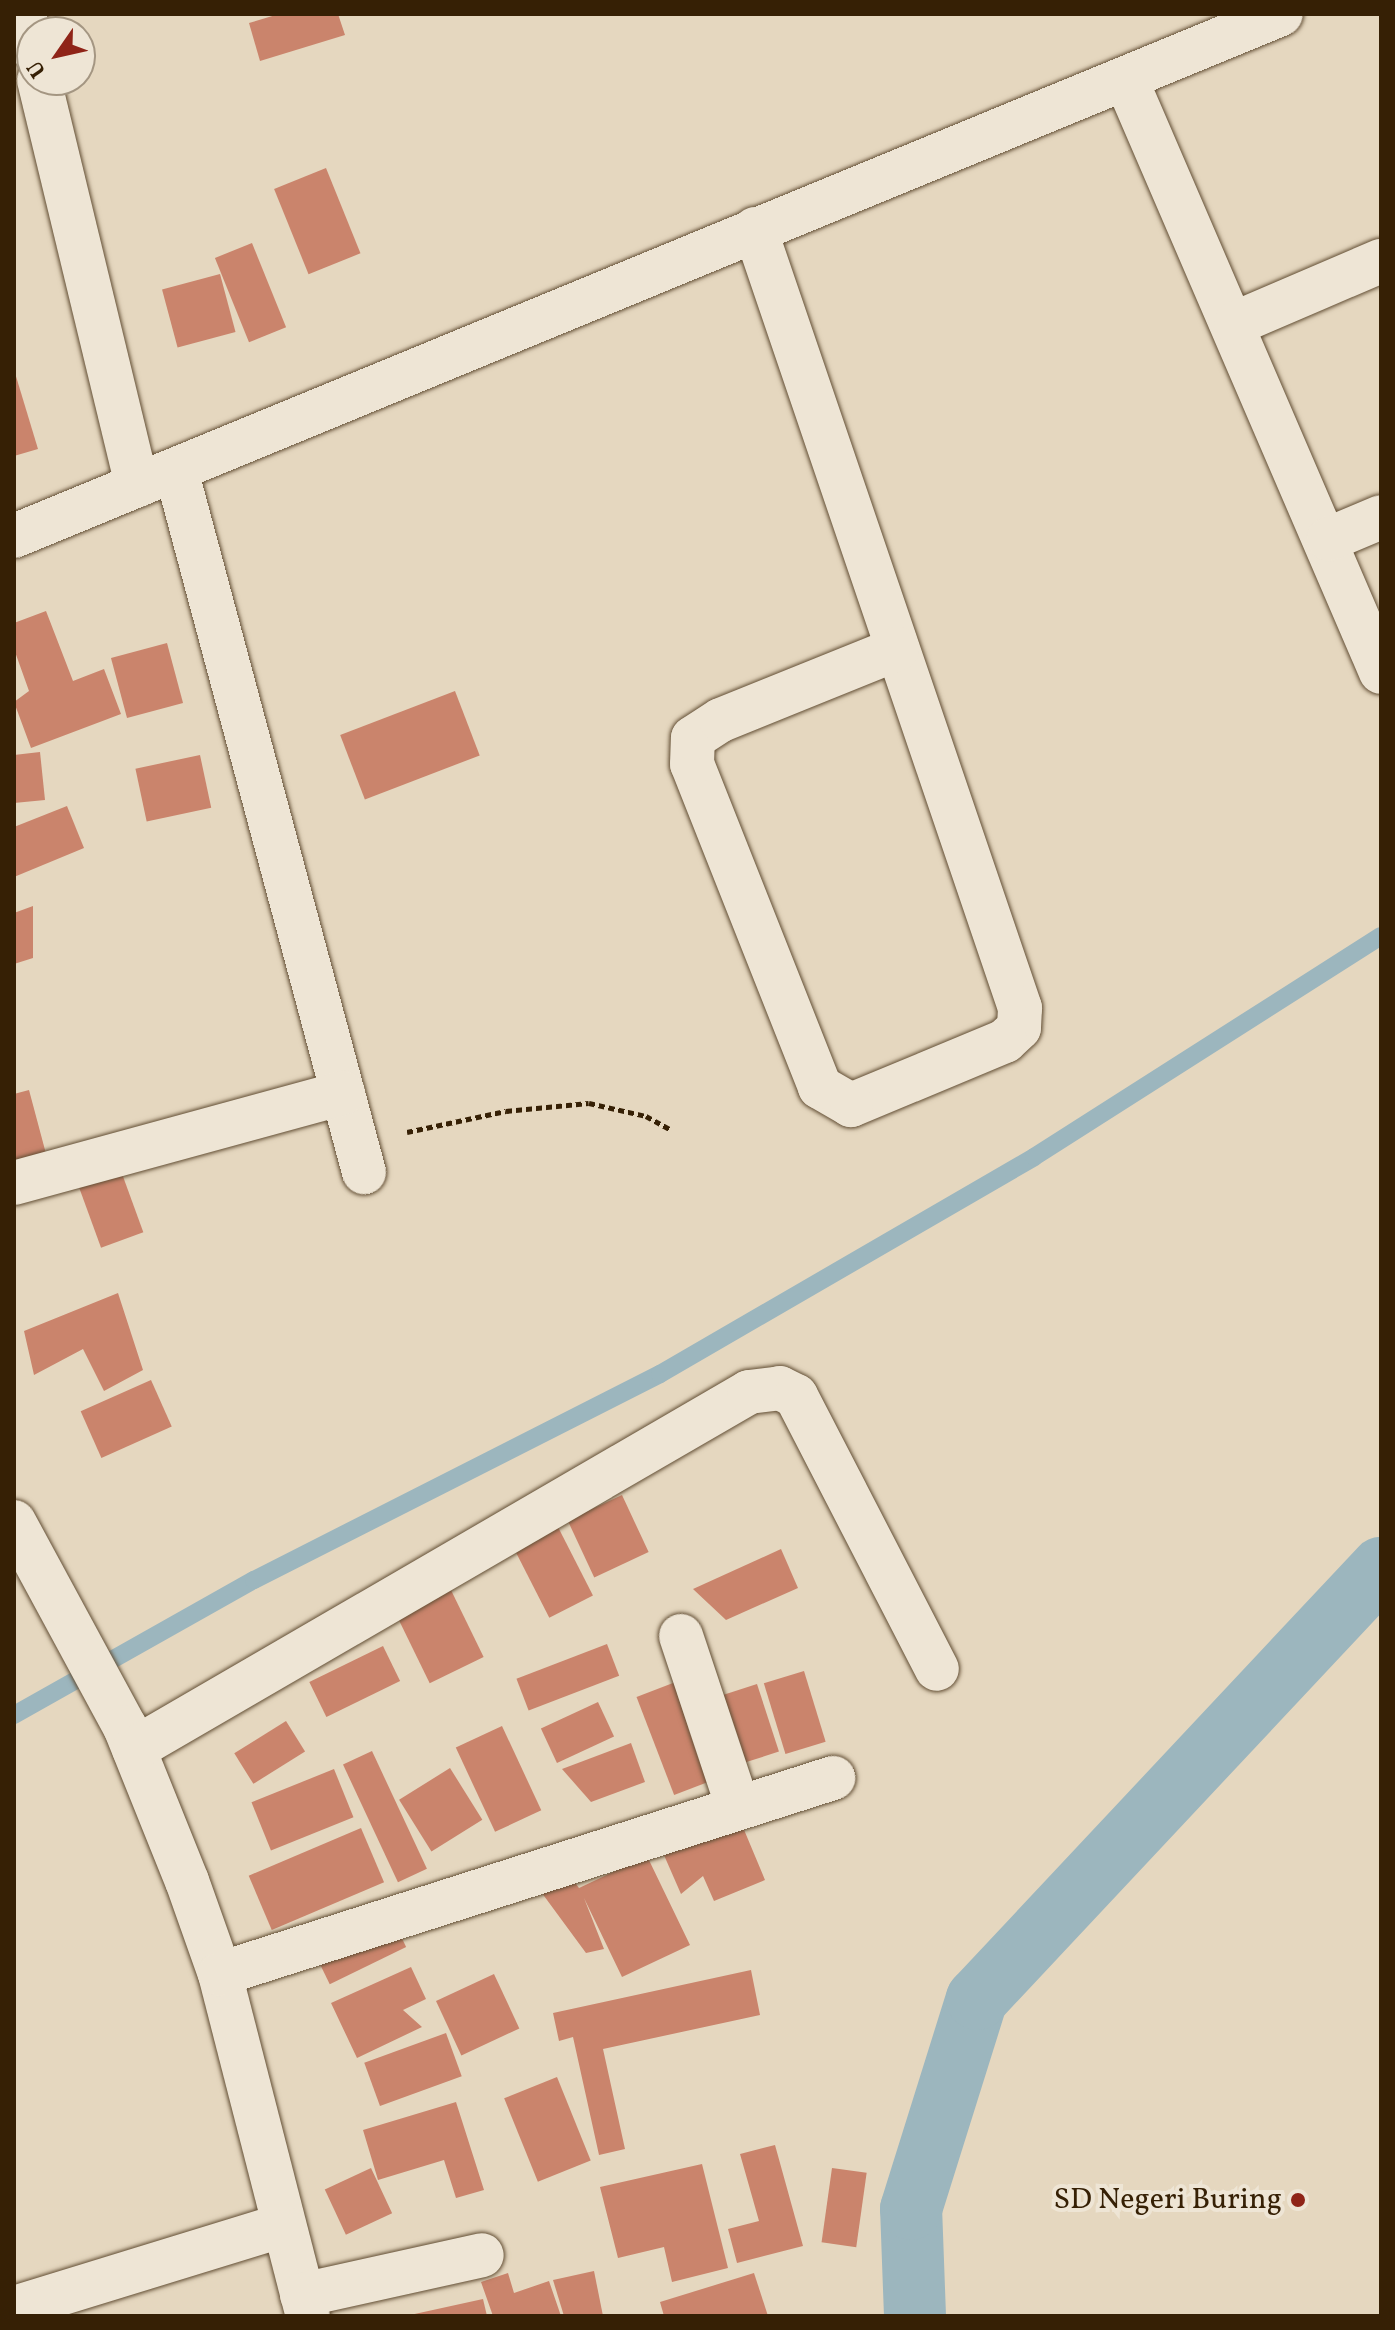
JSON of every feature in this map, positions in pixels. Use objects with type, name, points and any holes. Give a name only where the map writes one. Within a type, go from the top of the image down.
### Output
[{"type":"street","points":[[14,536],[755,229],[1127,82],[1281,14]]},
{"type":"street","points":[[1127,82],[1329,539],[1381,672]]},
{"type":"street","points":[[37,96],[32,130],[156,477],[364,1172]]},
{"type":"street","points":[[755,229],[1020,1008],[1019,1028],[1005,1041],[851,1105],[820,1087],[692,764],[693,738],[721,720],[897,649]]},
{"type":"street","points":[[1236,323],[1381,261]]},
{"type":"street","points":[[1329,539],[1381,517]]},
{"type":"street","points":[[14,1183],[346,1104]]},
{"type":"street","points":[[130,1738],[749,1392],[780,1388],[796,1396],[937,1669]]},
{"type":"street","points":[[14,1522],[51,1597],[130,1738],[220,1974],[281,2226],[305,2305],[482,2255]]},
{"type":"street","points":[[681,1636],[738,1807]]},
{"type":"street","points":[[220,1974],[833,1778]]},
{"type":"street","points":[[14,2308],[281,2226]]},
{"type":"path","points":[[346,1104],[423,1133],[506,1111],[589,1103],[646,1116],[671,1130]]},
{"type":"building","points":[[279,14],[338,14],[345,35],[260,61],[249,23]]},
{"type":"building","points":[[326,168],[360,253],[309,274],[274,189]]},
{"type":"building","points":[[252,243],[286,327],[249,342],[215,258]]},
{"type":"building","points":[[220,274],[236,332],[178,347],[162,290]]},
{"type":"building","points":[[14,374],[38,449],[14,456]]},
{"type":"building","points":[[46,611],[73,681],[104,669],[121,714],[31,748],[14,702],[29,691],[14,649],[14,623]]},
{"type":"building","points":[[167,643],[183,703],[127,718],[111,658]]},
{"type":"building","points":[[455,691],[480,755],[365,799],[340,735]]},
{"type":"building","points":[[40,752],[45,800],[14,803],[14,755]]},
{"type":"building","points":[[200,755],[211,808],[147,822],[135,769]]},
{"type":"building","points":[[67,806],[84,848],[14,877],[14,827]]},
{"type":"building","points":[[33,906],[33,958],[14,964],[14,913]]},
{"type":"building","points":[[29,1090],[49,1165],[14,1174],[14,1094]]},
{"type":"building","points":[[117,1160],[143,1232],[101,1248],[75,1175]]},
{"type":"building","points":[[118,1293],[143,1370],[104,1391],[83,1349],[34,1375],[24,1331]]},
{"type":"building","points":[[151,1380],[172,1427],[101,1458],[81,1411]]},
{"type":"building","points":[[622,1495],[649,1552],[594,1577],[568,1520]]},
{"type":"building","points":[[558,1527],[593,1596],[549,1618],[514,1549]]},
{"type":"building","points":[[781,1549],[798,1588],[726,1620],[693,1589]]},
{"type":"building","points":[[449,1586],[484,1657],[430,1683],[395,1612]]},
{"type":"building","points":[[607,1644],[619,1676],[529,1711],[516,1679]]},
{"type":"building","points":[[383,1646],[400,1681],[326,1717],[309,1682]]},
{"type":"building","points":[[804,1671],[826,1742],[785,1754],[764,1683]]},
{"type":"building","points":[[686,1678],[724,1776],[674,1795],[637,1697]]},
{"type":"building","points":[[757,1684],[779,1752],[746,1762],[724,1695]]},
{"type":"building","points":[[598,1702],[614,1736],[557,1763],[541,1729]]},
{"type":"building","points":[[286,1721],[305,1752],[253,1784],[234,1753]]},
{"type":"building","points":[[502,1726],[541,1810],[495,1832],[456,1748]]},
{"type":"building","points":[[631,1743],[645,1782],[591,1802],[562,1769]]},
{"type":"building","points":[[372,1751],[427,1869],[398,1882],[343,1765]]},
{"type":"building","points":[[450,1768],[482,1820],[431,1852],[399,1800]]},
{"type":"building","points":[[334,1769],[353,1817],[271,1851],[251,1802]]},
{"type":"building","points":[[737,1813],[765,1880],[714,1901],[703,1876],[681,1894],[660,1846]]},
{"type":"building","points":[[361,1828],[384,1882],[272,1930],[249,1876]]},
{"type":"building","points":[[647,1856],[690,1945],[622,1977],[584,1898],[604,1949],[586,1953],[536,1885],[570,1876],[579,1888]]},
{"type":"building","points":[[393,1920],[406,1947],[330,1984],[317,1957]]},
{"type":"building","points":[[411,1967],[426,1999],[403,2010],[422,2027],[357,2058],[331,2003]]},
{"type":"building","points":[[751,1970],[760,2015],[603,2049],[625,2149],[599,2155],[573,2037],[559,2041],[553,2013]]},
{"type":"building","points":[[494,1974],[519,2028],[461,2055],[436,2001]]},
{"type":"building","points":[[446,2033],[462,2076],[380,2106],[364,2063]]},
{"type":"building","points":[[557,2077],[591,2160],[538,2182],[504,2098]]},
{"type":"building","points":[[456,2102],[484,2190],[456,2198],[444,2160],[378,2180],[363,2130]]},
{"type":"building","points":[[775,2145],[803,2246],[737,2263],[728,2229],[759,2221],[740,2154]]},
{"type":"building","points":[[702,2164],[728,2268],[672,2282],[664,2247],[618,2258],[600,2187]]},
{"type":"building","points":[[371,2168],[392,2213],[346,2235],[325,2190]]},
{"type":"building","points":[[832,2168],[867,2173],[856,2247],[822,2242]]},
{"type":"building","points":[[594,2271],[603,2316],[564,2316],[553,2280]]},
{"type":"building","points":[[508,2273],[514,2293],[549,2281],[561,2316],[493,2316],[481,2282]]},
{"type":"building","points":[[754,2273],[768,2316],[664,2316],[660,2302]]},
{"type":"building","points":[[483,2299],[487,2316],[410,2316],[410,2315]]},
{"type":"waterway","points":[[14,1715],[254,1580],[660,1374],[1034,1157],[1381,936]]},
{"type":"waterway","points":[[915,2316],[911,2209],[977,1999],[1381,1568]]},
{"type":"place","name":"SD Negeri Buring","points":[[1298,2200]]}]
